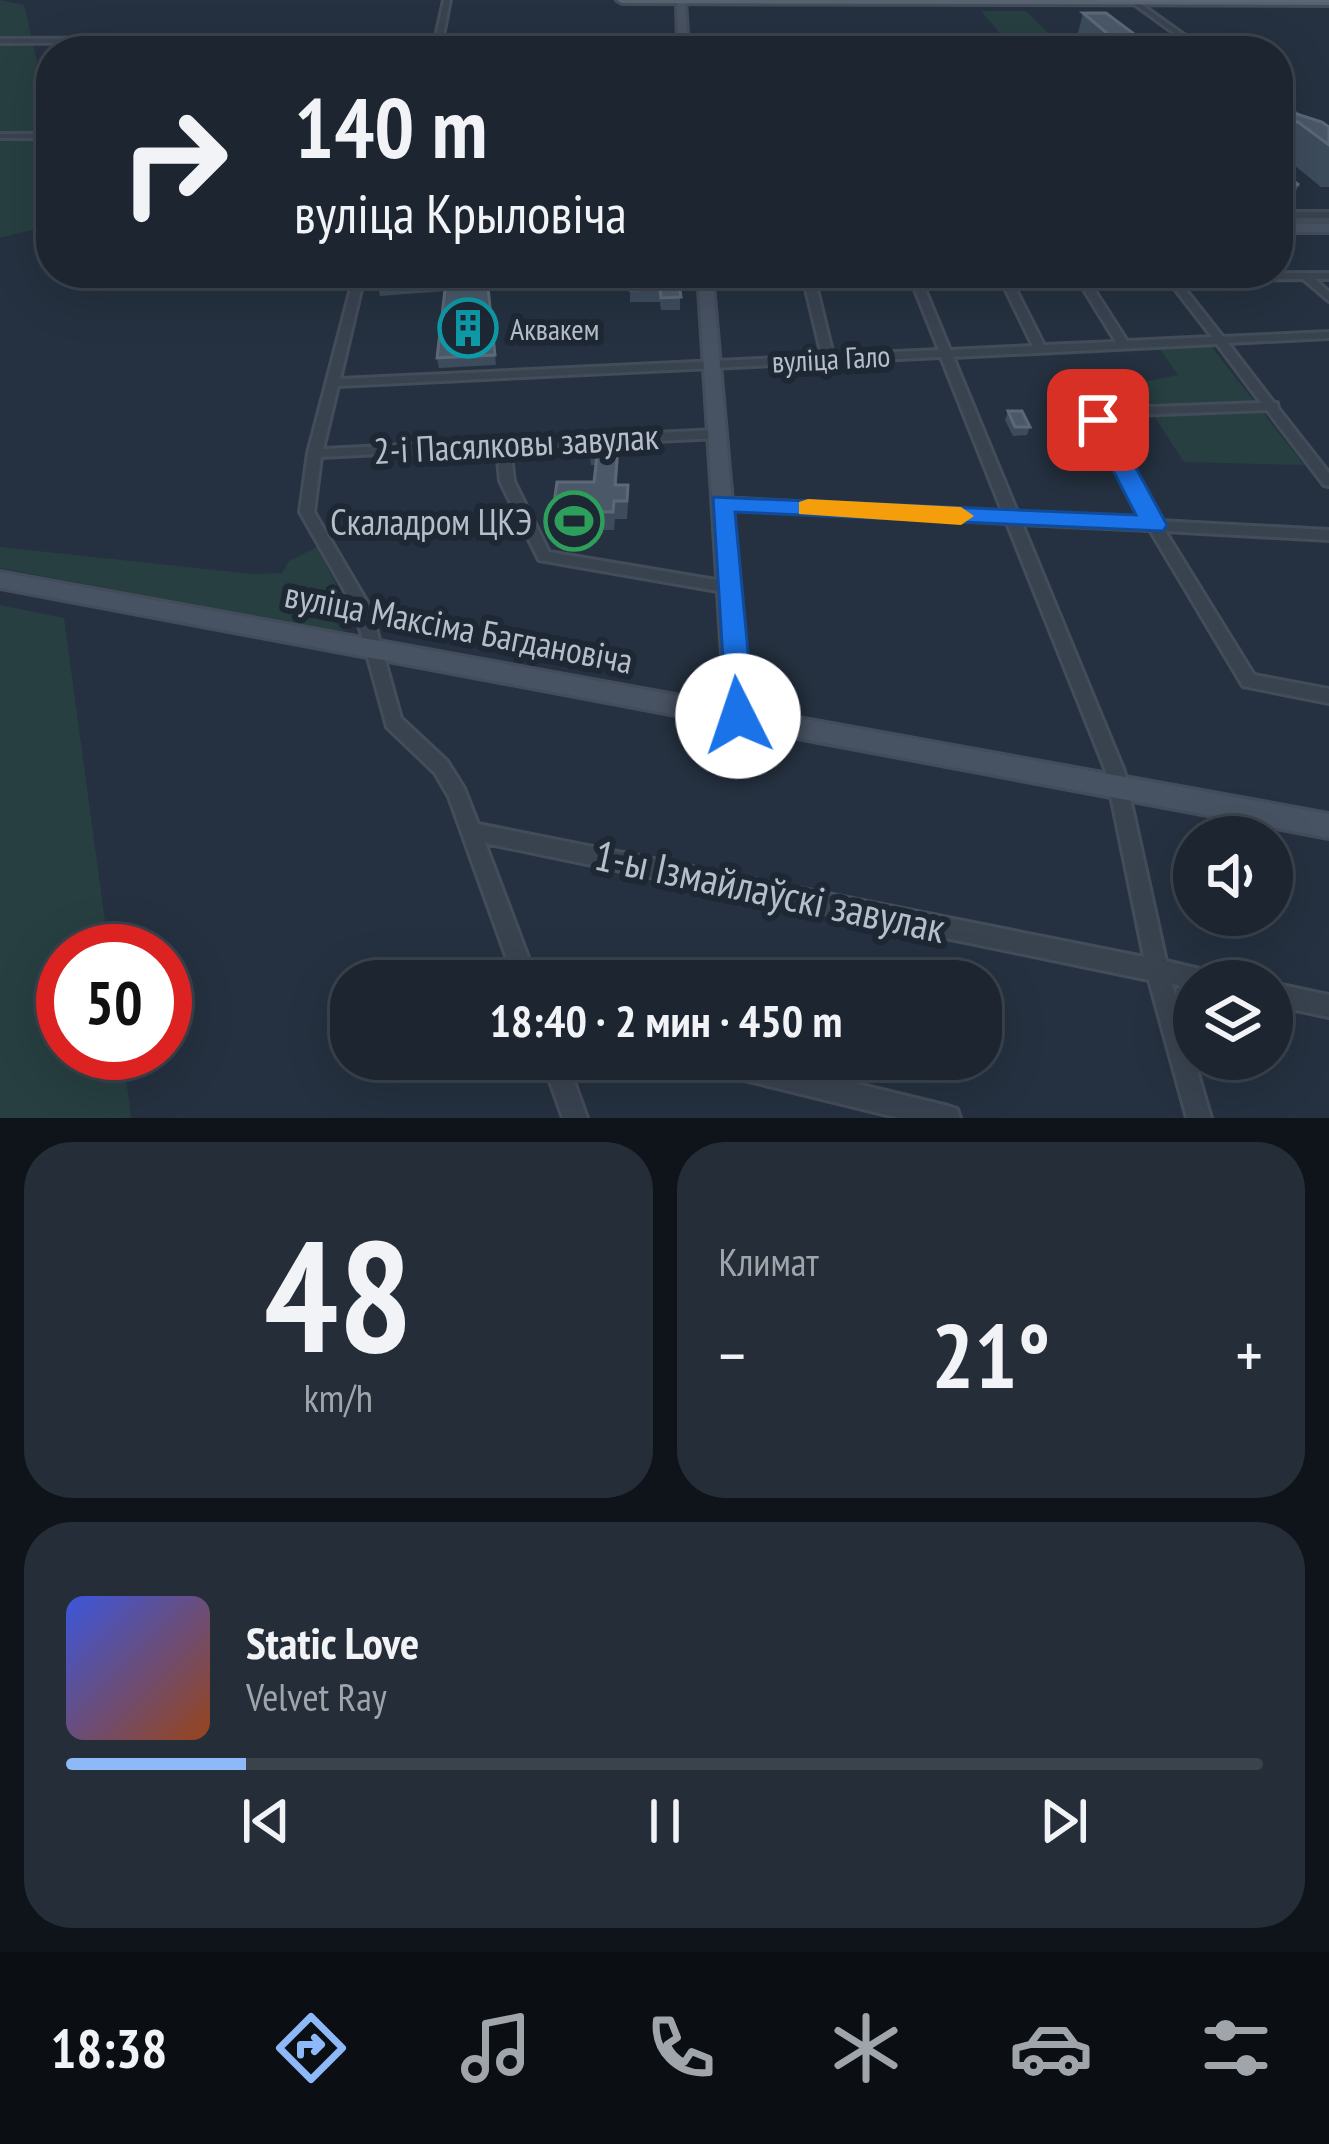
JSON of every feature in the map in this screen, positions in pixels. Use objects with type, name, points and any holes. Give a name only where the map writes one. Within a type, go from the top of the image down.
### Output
[{"type":"main road","points":[[622,0],[1020,2]]},
{"type":"main road","points":[[784,0],[1329,2]]},
{"type":"main road","points":[[1135,3],[1277,0]]},
{"type":"main road","points":[[681,1],[682,36]]},
{"type":"main road","points":[[1293,228],[1329,228]]},
{"type":"main road","points":[[706,288],[738,716]]},
{"type":"main road","name":"вуліца Максіма Багдановіча","points":[[0,580],[1329,826]]},
{"type":"street","points":[[440,36],[447,0]]},
{"type":"street","points":[[1135,3],[1181,36]]},
{"type":"street","points":[[0,41],[36,41]]},
{"type":"street","points":[[1293,118],[1308,132],[1293,133]]},
{"type":"street","points":[[0,136],[36,136]]},
{"type":"street","points":[[1293,215],[1329,215]]},
{"type":"street","points":[[1293,276],[1329,276]]},
{"type":"street","points":[[1306,276],[1329,298]]},
{"type":"street","points":[[356,288],[315,453],[307,512],[362,607],[393,722],[446,773],[518,960]]},
{"type":"street","points":[[811,288],[828,357]]},
{"type":"street","points":[[919,288],[1119,788],[1157,970],[1199,1118]]},
{"type":"street","points":[[1010,288],[1039,347]]},
{"type":"street","points":[[1088,288],[1122,343]]},
{"type":"street","points":[[1179,288],[1329,482]]},
{"type":"street","name":"вуліца Гало","points":[[332,383],[1329,334]]},
{"type":"street","points":[[1273,406],[1097,413],[1154,525],[1249,681],[1329,696]]},
{"type":"street","name":"2-і Пасялковы завулак","points":[[315,453],[718,434]]},
{"type":"street","points":[[503,444],[507,481],[544,556],[729,587]]},
{"type":"street","points":[[722,503],[1329,535]]},
{"type":"street","name":"1-ы Ізмайлаўскі завулак","points":[[471,831],[1173,973]]},
{"type":"street","points":[[1293,998],[1329,1006]]},
{"type":"street","points":[[561,1080],[575,1118]]},
{"type":"street","points":[[793,1080],[948,1118]]},
{"type":"green space","points":[[0,0],[24,5],[36,57],[36,229],[0,238]]},
{"type":"green space","points":[[981,11],[1026,11],[1051,36],[1002,36]]},
{"type":"green space","points":[[1211,346],[1304,465],[1184,462],[1133,384],[1178,375],[1159,348]]},
{"type":"green space","points":[[0,547],[252,574],[282,573],[289,561],[317,547],[355,622],[347,630],[333,631],[0,568]]},
{"type":"green space","points":[[0,605],[64,618],[105,924],[36,924],[36,1080],[126,1080],[131,1118],[0,1118]]},
{"type":"building","points":[[1083,13],[1106,13],[1137,36],[1110,36]]},
{"type":"building","points":[[1293,113],[1329,127],[1329,145],[1293,122]]},
{"type":"building","name":"Аквакем","points":[[445,288],[488,288],[495,355],[437,358]]},
{"type":"building","points":[[680,288],[681,297],[661,298],[660,289],[630,290]]},
{"type":"building","points":[[1008,411],[1022,411],[1030,427],[1015,427]]},
{"type":"building","points":[[591,433],[619,433],[615,485],[628,485],[627,501],[614,501],[613,512],[592,512],[592,503],[554,503],[557,482],[594,482],[598,447],[589,447]]},
{"type":"tram line","points":[[1099,0],[1329,1]]},
{"type":"slow traffic","points":[[808,508],[961,516]]},
{"type":"place","name":"Аквакем","points":[[468,328]]},
{"type":"place","name":"Скаладром ЦКЭ","points":[[574,521]]},
{"type":"route","points":[[738,716],[722,503],[1154,525],[1098,420]]}]
